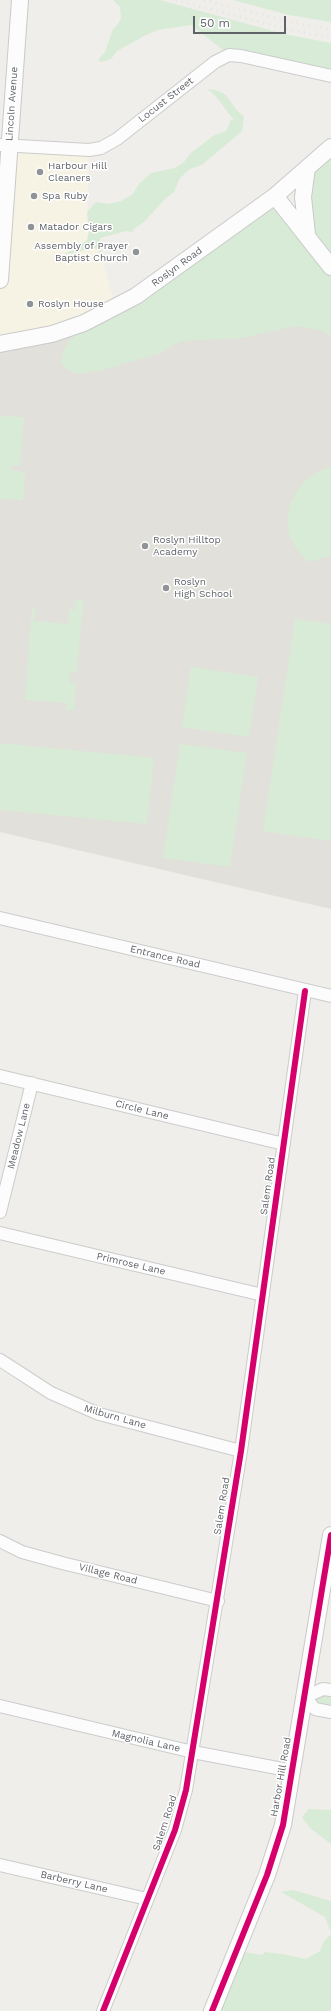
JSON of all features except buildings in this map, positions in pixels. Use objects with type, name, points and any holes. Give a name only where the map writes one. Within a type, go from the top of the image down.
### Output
[{"type":"street","name":"Lincoln Avenue","points":[[0,280],[5,146],[20,0]]},
{"type":"street","name":"Locust Street","points":[[5,146],[75,150],[101,148],[117,139],[215,62],[229,55],[241,56],[331,76]]},
{"type":"street","name":"Roslyn Road","points":[[0,344],[52,334],[84,323],[136,296],[274,196],[331,147]]},
{"type":"street","points":[[307,168],[303,197],[304,222],[307,236]]},
{"type":"street","points":[[274,196],[331,267]]},
{"type":"street","name":"Entrance Road","points":[[0,918],[331,996]]},
{"type":"street","name":"Salem Road","points":[[103,2011],[178,1820],[193,1752],[241,1451],[305,991]]},
{"type":"street","name":"Circle Lane","points":[[0,1076],[284,1144]]},
{"type":"street","name":"Meadow Lane","points":[[0,1212],[32,1083]]},
{"type":"street","name":"Primrose Lane","points":[[0,1233],[263,1295]]},
{"type":"street","name":"Milburn Lane","points":[[0,1360],[50,1393],[93,1412],[241,1451]]},
{"type":"street","name":"Harbor Hill Road","points":[[212,2011],[275,1852],[285,1818],[331,1535]]},
{"type":"street","name":"Village Road","points":[[0,1541],[22,1552],[218,1601]]},
{"type":"street","points":[[331,1690],[323,1689],[305,1697],[315,1709],[331,1712]]},
{"type":"street","name":"Magnolia Lane","points":[[0,1706],[193,1752],[293,1771]]},
{"type":"street","name":"Barberry Lane","points":[[0,1865],[147,1900]]},
{"type":"shaded area","points":[[10,146],[89,150],[87,219],[89,232],[97,237],[115,308],[0,344],[0,280]]},
{"type":"shaded area","name":"Roslyn High School","points":[[331,267],[331,909],[0,832],[0,344]]},
{"type":"green space","points":[[113,0],[160,0],[284,34],[331,43],[331,69],[232,48],[223,50],[191,25],[158,30],[117,51],[111,59],[101,62],[98,60],[105,52],[113,29],[121,18],[120,7]]},
{"type":"green space","points":[[233,0],[331,0],[331,22],[289,15]]},
{"type":"green space","points":[[207,89],[222,92],[226,95],[234,107],[244,116],[242,131],[202,165],[190,169],[180,178],[174,192],[132,232],[126,231],[100,238],[101,256],[98,250],[92,247],[76,253],[63,254],[73,250],[87,240],[89,230],[87,212],[96,202],[108,204],[121,201],[133,194],[139,184],[151,173],[175,168],[184,162],[191,153],[213,136],[226,131],[231,120],[234,119],[215,95]]},
{"type":"green space","points":[[331,147],[331,336],[324,331],[298,326],[243,338],[181,341],[160,353],[103,370],[78,374],[67,369],[61,363],[64,349],[70,339],[89,321],[274,196],[306,235],[304,185]]},
{"type":"green space","points":[[0,416],[24,417],[20,466],[13,466],[11,468],[13,471],[25,472],[23,500],[0,499]]},
{"type":"green space","points":[[331,467],[331,556],[308,562],[294,546],[289,531],[288,519],[290,507],[294,496],[310,477]]},
{"type":"green space","points":[[76,600],[83,600],[77,673],[70,672],[70,683],[76,683],[74,710],[66,710],[67,703],[25,700],[32,607],[35,607],[34,621],[68,624],[69,609],[75,610]]},
{"type":"green space","points":[[295,619],[331,624],[331,841],[263,831]]},
{"type":"green space","points":[[191,667],[258,677],[249,737],[182,727]]},
{"type":"green space","points":[[0,743],[154,758],[147,824],[0,810]]},
{"type":"green space","points":[[180,744],[247,753],[230,867],[163,858]]},
{"type":"green space","points":[[331,1690],[331,1712],[305,1697]]},
{"type":"green space","points":[[309,1809],[331,1810],[331,1844],[310,1828],[302,1817]]},
{"type":"green space","points":[[293,1890],[331,1901],[331,1933],[325,1917],[281,1892]]},
{"type":"green space","points":[[331,1934],[331,2011],[212,2011],[237,1951],[263,1955],[264,1952],[282,1954],[306,1959],[320,1951],[324,1941]]},
{"type":"railway","points":[[176,0],[286,29],[331,38]]},
{"type":"railway","points":[[204,0],[287,21],[331,30]]},
{"type":"cycle path","points":[[103,2011],[175,1830],[186,1790],[241,1451],[305,991]]},
{"type":"cycle path","points":[[212,2011],[267,1875],[283,1825],[331,1535]]},
{"type":"place","name":"Harbour Hill Cleaners","points":[[40,172]]},
{"type":"place","name":"Spa Ruby","points":[[34,196]]},
{"type":"place","name":"Matador Cigars","points":[[31,227]]},
{"type":"place","name":"Assembly of Prayer Baptist Church","points":[[136,252]]},
{"type":"place","name":"Roslyn House","points":[[30,304]]},
{"type":"place","name":"Roslyn Hilltop Academy","points":[[145,546]]},
{"type":"place","name":"Roslyn High School","points":[[166,588]]}]
